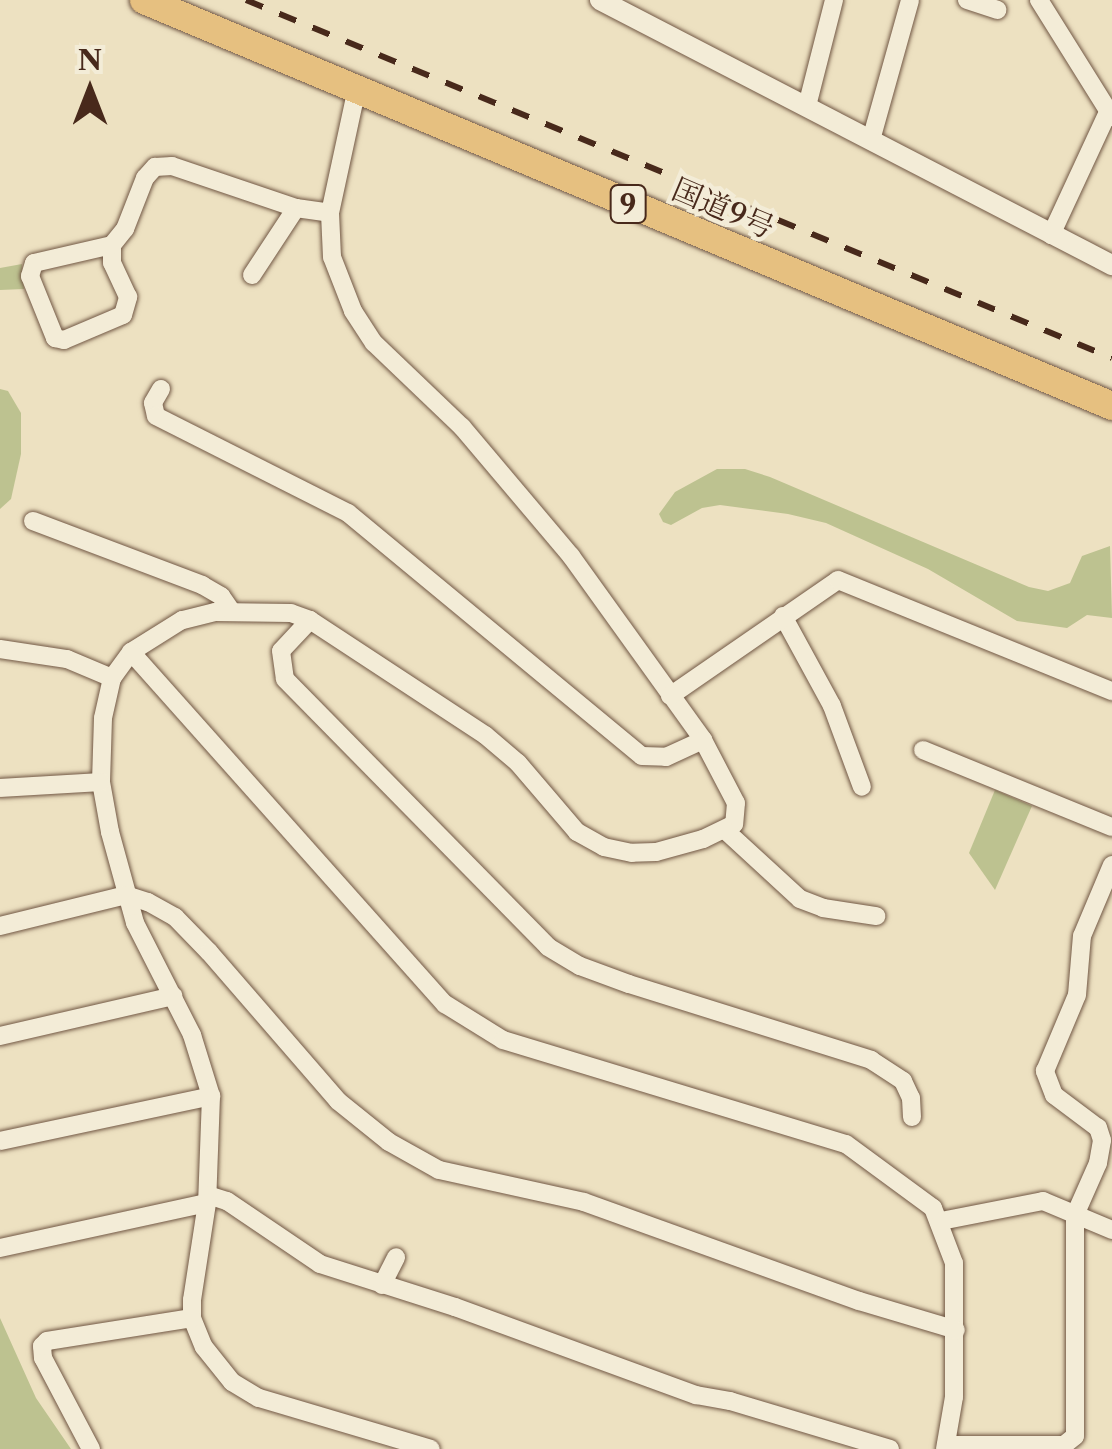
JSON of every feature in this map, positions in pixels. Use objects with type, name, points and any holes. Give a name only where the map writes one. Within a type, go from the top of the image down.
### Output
[{"type":"highway","name":"国道9号","points":[[144,0],[1112,406]]},
{"type":"street","points":[[600,0],[1112,265]]},
{"type":"street","points":[[807,106],[834,0]]},
{"type":"street","points":[[872,140],[910,0]]},
{"type":"street","points":[[967,0],[997,10]]},
{"type":"street","points":[[1039,0],[1110,115],[1051,235]]},
{"type":"street","points":[[357,88],[330,213],[337,277],[362,326],[388,358],[462,426],[559,542],[703,740],[736,803],[734,824],[726,831],[656,852],[632,853],[604,847],[577,832],[518,763],[486,735],[310,620],[292,613],[232,612],[182,620],[130,652],[112,678],[103,718],[101,782],[126,895],[135,924],[198,1052],[210,1096],[208,1199],[192,1283],[192,1318],[213,1362],[242,1390],[320,1419],[431,1449]]},
{"type":"street","points":[[112,245],[112,263],[128,297],[123,314],[116,322],[64,340],[55,338],[49,333],[30,270],[34,263],[112,245],[125,229],[149,172],[163,166],[296,208],[330,213]]},
{"type":"street","points":[[252,275],[296,208]]},
{"type":"street","points":[[160,390],[152,403],[156,416],[348,514],[642,756],[666,757],[703,740]]},
{"type":"street","points":[[33,521],[202,585],[221,596],[232,612]]},
{"type":"street","points":[[670,696],[829,582],[847,581],[1112,691]]},
{"type":"street","points":[[783,616],[832,706],[862,788]]},
{"type":"street","points":[[310,620],[281,651],[285,680],[548,947],[580,966],[629,984],[872,1060],[903,1081],[912,1117]]},
{"type":"street","points":[[0,650],[67,660],[112,678]]},
{"type":"street","points":[[130,652],[445,1004],[503,1040],[846,1144],[920,1195],[941,1222],[954,1263],[956,1330],[946,1447],[1064,1445],[1075,1436],[1076,1215],[1098,1162],[1102,1140],[1098,1128],[1054,1094],[1046,1084],[1045,1071],[1077,995],[1082,936],[1112,865]]},
{"type":"street","points":[[923,750],[1112,828]]},
{"type":"street","points":[[0,788],[101,782]]},
{"type":"street","points":[[726,831],[800,899],[823,908],[876,916]]},
{"type":"street","points":[[0,926],[126,895],[175,917],[338,1101],[389,1142],[439,1170],[584,1202],[859,1301],[956,1330]]},
{"type":"street","points":[[0,1036],[173,996]]},
{"type":"street","points":[[0,1140],[210,1096]]},
{"type":"street","points":[[0,1248],[208,1199],[227,1201],[320,1264],[455,1307],[674,1388],[890,1449]]},
{"type":"street","points":[[941,1222],[1027,1201],[1043,1201],[1112,1230]]},
{"type":"street","points":[[382,1285],[396,1258]]},
{"type":"street","points":[[91,1449],[42,1358],[42,1346],[47,1341],[192,1318]]},
{"type":"green space","points":[[22,264],[24,289],[0,290],[0,268]]},
{"type":"green space","points":[[0,389],[8,391],[21,413],[21,454],[11,499],[0,509]]},
{"type":"green space","points":[[717,469],[745,469],[770,477],[1029,587],[1048,591],[1070,583],[1082,556],[1110,546],[1112,618],[1087,615],[1067,628],[1017,621],[928,569],[826,523],[788,514],[720,505],[702,508],[671,525],[663,522],[659,514],[675,492]]},
{"type":"green space","points":[[995,790],[1032,806],[995,890],[969,853]]},
{"type":"green space","points":[[0,1318],[36,1398],[71,1449],[0,1449]]},
{"type":"railway","points":[[246,0],[1112,358]]}]
